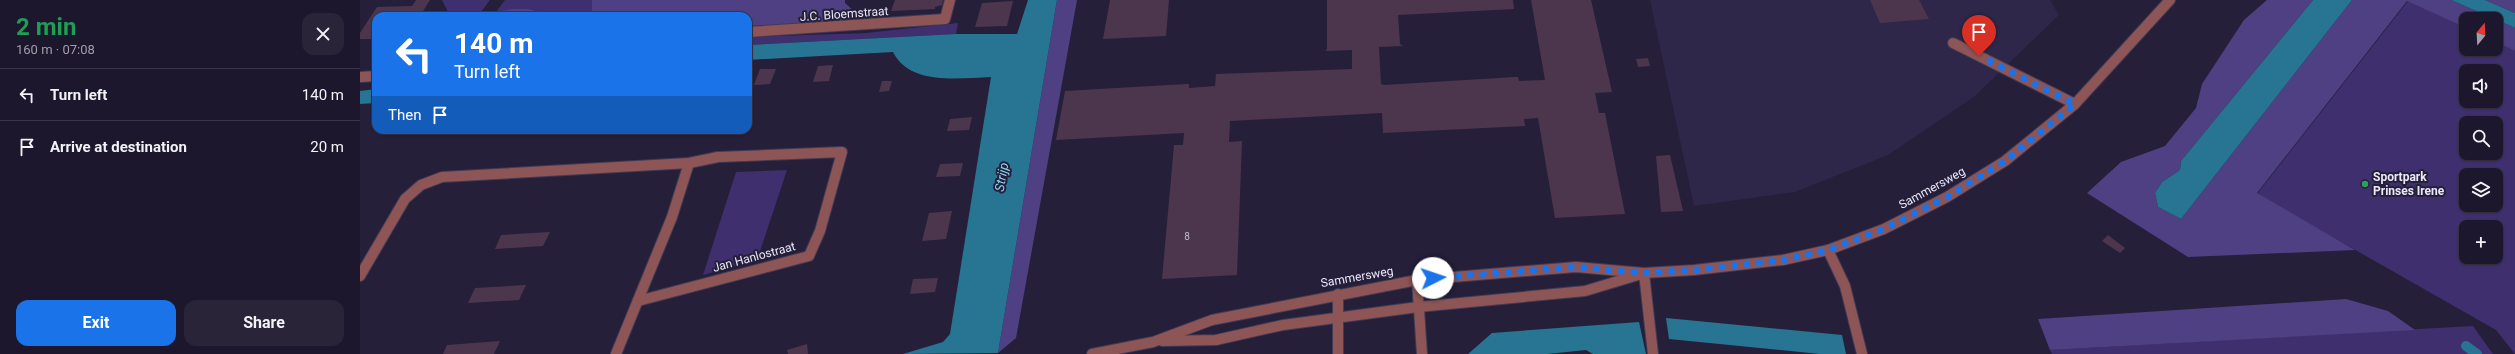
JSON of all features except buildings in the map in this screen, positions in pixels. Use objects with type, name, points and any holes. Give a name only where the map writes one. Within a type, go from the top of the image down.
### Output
[{"type":"street","name":"J.C. Bloemstraat","points":[[752,32],[860,26],[945,19],[950,0]]},
{"type":"street","name":"Sammersweg","points":[[1153,342],[1212,320],[1338,294],[1418,280],[1576,267],[1644,273],[1694,270],[1783,260],[1828,250],[1884,229],[1947,197],[2005,161],[2075,104],[2170,0]]},
{"type":"street","points":[[1953,43],[2075,104]]},
{"type":"street","points":[[360,77],[372,76]]},
{"type":"street","name":"Jan Hanlostraat","points":[[360,276],[405,199],[421,185],[442,177],[689,163],[718,157],[842,152],[820,231],[809,256],[638,301]]},
{"type":"street","points":[[616,354],[672,217],[689,163]]},
{"type":"street","points":[[1828,250],[1845,286],[1862,354]]},
{"type":"street","name":"Sammersweg","points":[[1092,354],[1153,342],[1216,340],[1283,325],[1418,307],[1585,291],[1644,273]]},
{"type":"street","points":[[1644,273],[1653,354]]},
{"type":"street","points":[[1418,280],[1418,307],[1422,354]]},
{"type":"street","points":[[1338,294],[1338,354]]},
{"type":"shaded area","points":[[442,0],[490,0],[481,12],[448,12]]},
{"type":"shaded area","points":[[505,0],[592,0],[592,10],[590,12],[540,12],[529,9],[496,12]]},
{"type":"shaded area","points":[[592,0],[845,0],[845,3],[856,13],[858,19],[843,22],[752,26],[752,12],[590,12],[592,10]]},
{"type":"shaded area","points":[[1057,0],[1077,0],[1016,338],[998,353]]},
{"type":"shaded area","points":[[1650,0],[2050,0],[2059,15],[1975,96],[1888,155],[1795,192],[1694,206]]},
{"type":"shaded area","points":[[2267,0],[2313,0],[2181,161],[2180,170],[2162,182],[2155,193],[2158,207],[2181,219],[2352,0],[2451,0],[2478,12],[2459,12],[2459,25],[2407,1],[2257,193],[2355,250],[2188,257],[2087,193],[2121,162],[2165,146],[2196,108],[2202,84],[2244,20]]},
{"type":"shaded area","points":[[2485,0],[2515,0],[2515,13]]},
{"type":"shaded area","name":"Sportpark Prinses Irene","points":[[2408,1],[2459,25],[2459,56],[2503,56],[2503,45],[2515,51],[2515,354],[2496,330],[2257,194]]},
{"type":"shaded area","points":[[512,9],[529,9],[540,12],[496,12]]},
{"type":"shaded area","points":[[958,23],[956,34],[752,45],[752,37],[866,33]]},
{"type":"shaded area","points":[[2503,23],[2515,28],[2515,51],[2503,45]]},
{"type":"shaded area","points":[[787,170],[757,260],[703,275],[736,172]]},
{"type":"shaded area","points":[[2346,299],[2388,311],[2415,330],[2050,350],[2038,319]]},
{"type":"shaded area","points":[[2473,326],[2493,354],[2052,354],[2050,350]]},
{"type":"water","name":"Strijp","points":[[1028,0],[1057,0],[998,353],[903,354],[943,342],[950,334],[991,77],[936,78],[923,75],[911,70],[901,63],[893,52],[752,60],[752,45],[956,34],[1017,34]]},
{"type":"water","points":[[2313,0],[2352,0],[2181,219],[2158,207],[2155,193],[2162,182],[2180,170],[2181,161]]},
{"type":"water","points":[[2451,0],[2485,0],[2515,13],[2515,28],[2503,23],[2503,12],[2478,12]]},
{"type":"water","points":[[372,90],[372,103],[360,104],[360,91]]},
{"type":"water","points":[[1666,318],[1842,335],[1846,354],[1820,354],[1669,339]]},
{"type":"water","points":[[1639,322],[1646,354],[1593,354],[1586,350],[1547,354],[1468,354],[1492,333]]},
{"type":"waterway","points":[[2466,346],[2477,354]]},
{"type":"place","name":"Sportpark Prinses Irene","points":[[2365,184]]},
{"type":"route","points":[[1433,278],[1576,267],[1644,273],[1694,270],[1783,260],[1828,250],[1884,229],[1947,197],[2005,161],[2075,104],[1979,56]]}]
